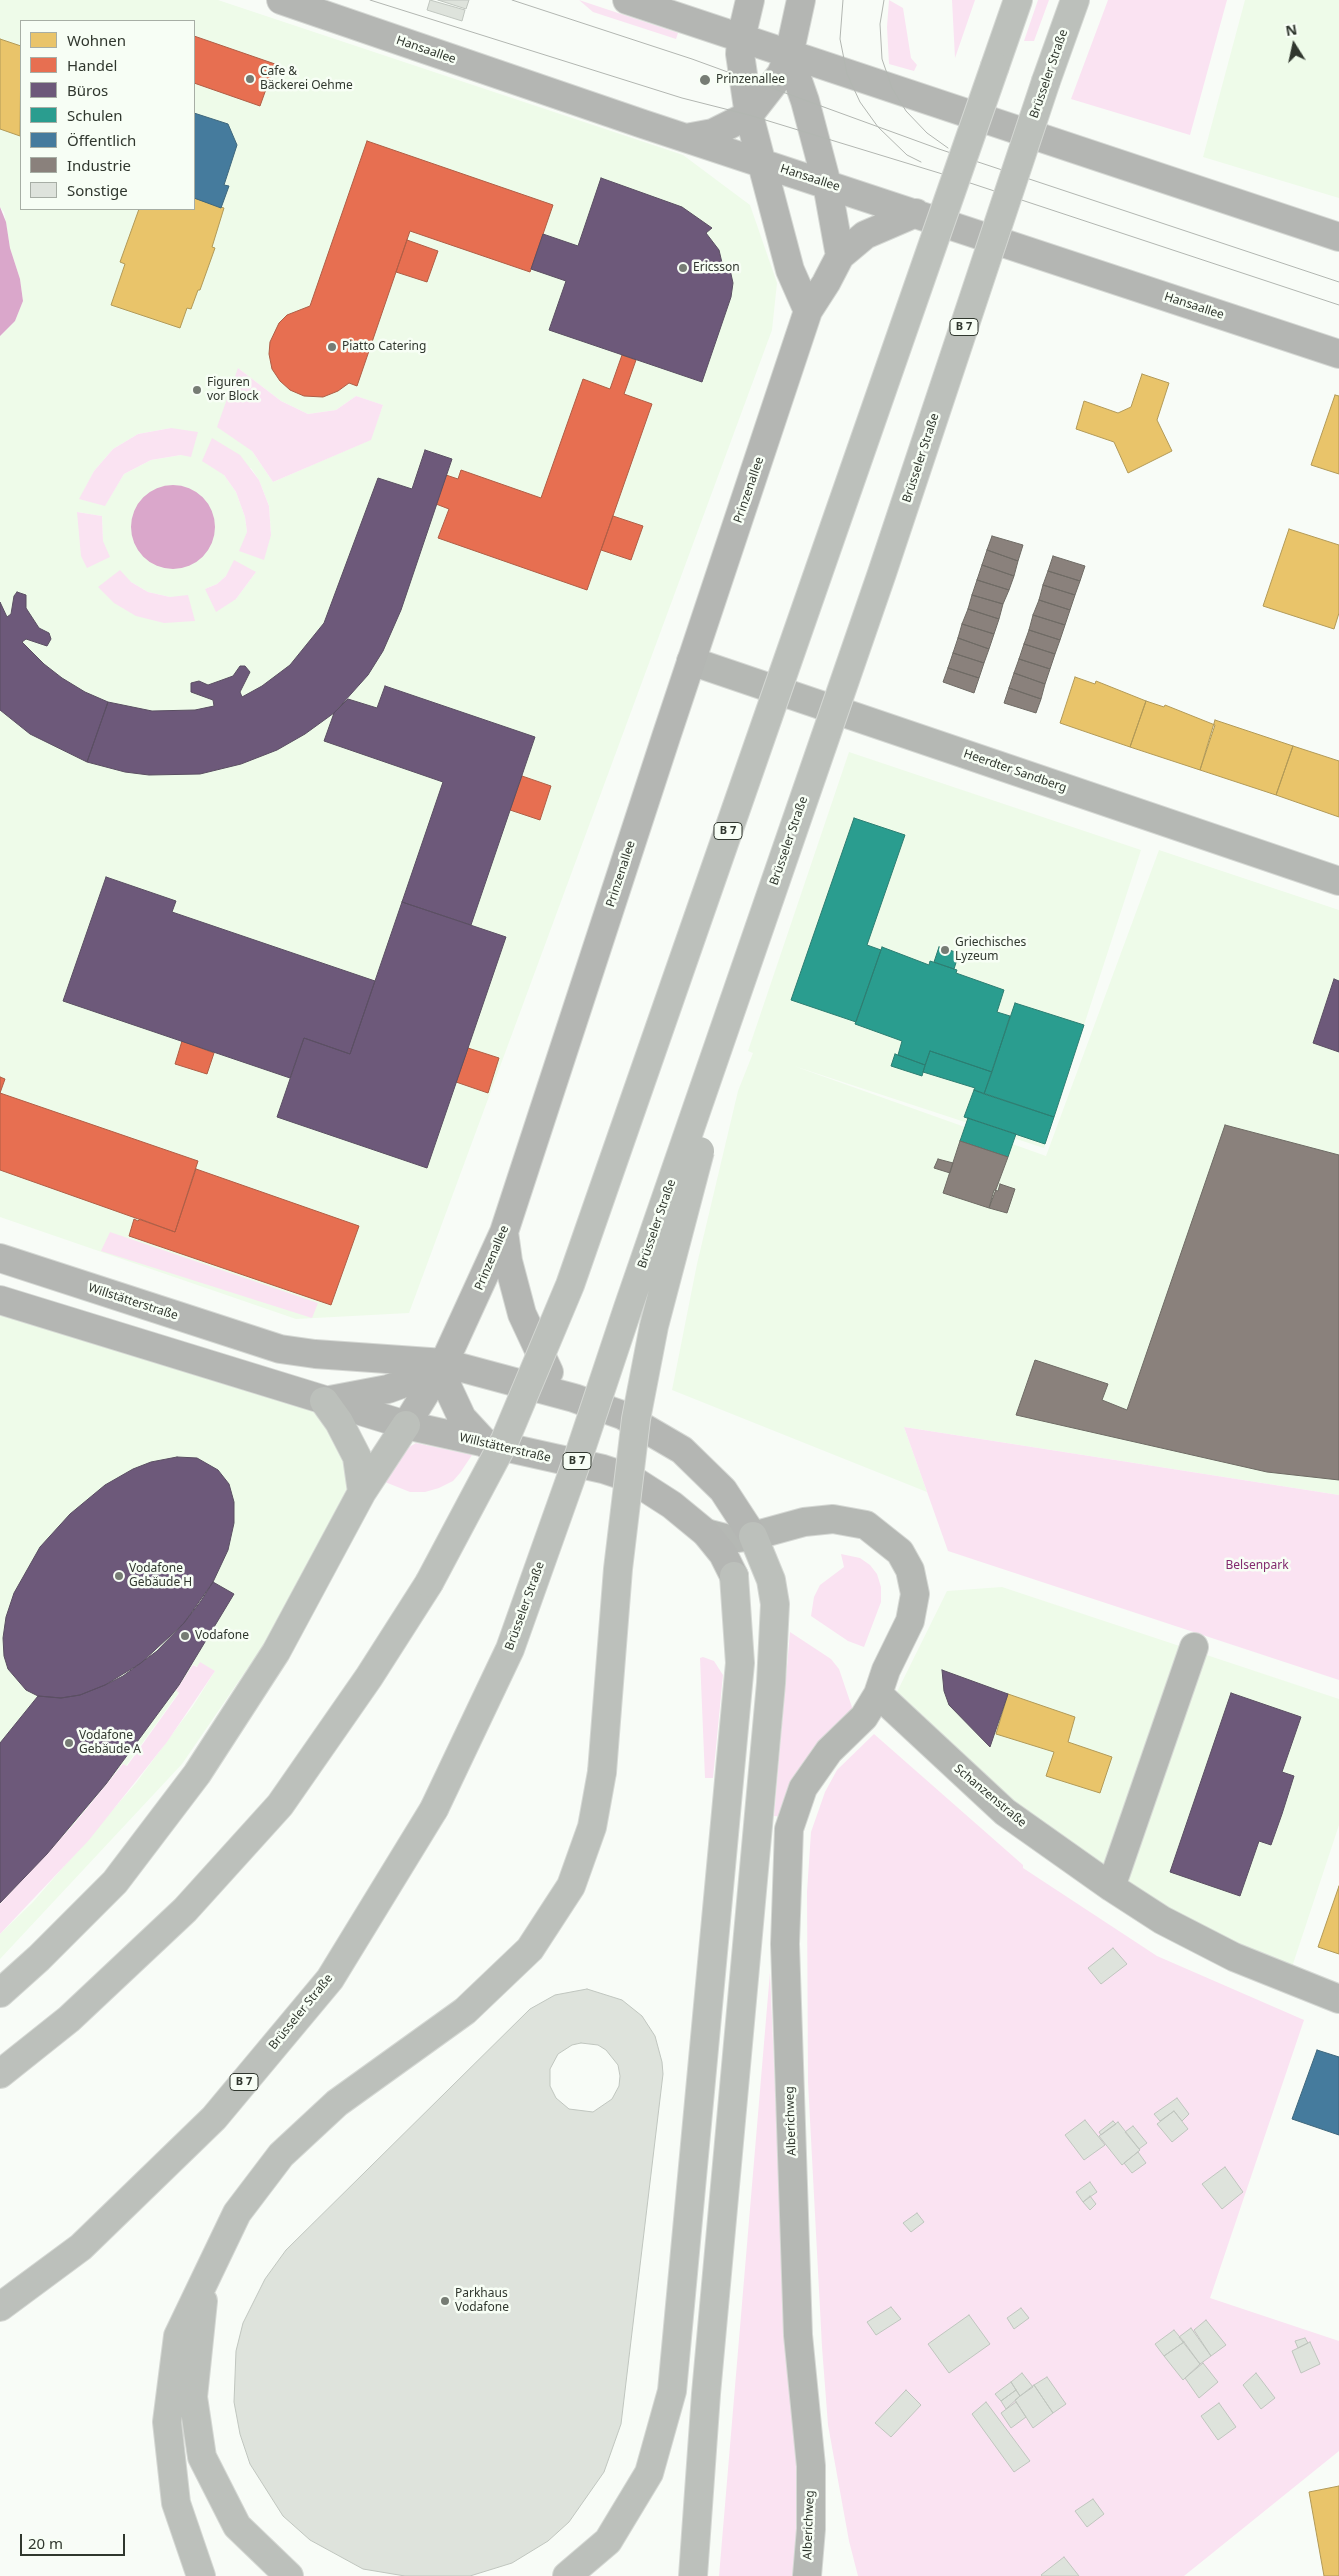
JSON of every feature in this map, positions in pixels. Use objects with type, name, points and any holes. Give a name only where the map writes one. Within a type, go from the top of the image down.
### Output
[{"type":"highway","name":"B 7","points":[[0,2074],[69,2019],[185,1910],[280,1805],[369,1677],[429,1583],[505,1440],[570,1285],[1018,0]]},
{"type":"highway","name":"Brüsseler Straße","points":[[0,2306],[80,2247],[214,2118],[330,1978],[434,1809],[510,1649],[579,1455],[698,1103],[885,564],[1046,81],[1075,0]]},
{"type":"highway","points":[[201,2575],[176,2503],[167,2422],[178,2336],[237,2213],[281,2155],[337,2103],[464,2011],[530,1949],[571,1886],[592,1827],[602,1772],[618,1569],[636,1419],[654,1326],[703,1138],[698,1103]]},
{"type":"highway","points":[[324,1401],[339,1422],[357,1457],[362,1492]]},
{"type":"highway","points":[[0,1993],[40,1958],[115,1882],[197,1774],[276,1652],[362,1492],[406,1425]]},
{"type":"highway","points":[[693,2576],[706,2394],[771,1683],[775,1604],[771,1580],[754,1536]]},
{"type":"highway","points":[[567,2576],[608,2541],[650,2473],[672,2391],[740,1663],[734,1576]]},
{"type":"highway","points":[[206,2275],[193,2397],[202,2457],[238,2526],[289,2576]]},
{"type":"street","name":"Hansaallee","points":[[281,0],[684,138],[1339,354]]},
{"type":"street","points":[[627,0],[1339,237]]},
{"type":"street","points":[[750,0],[741,38],[740,54],[749,114],[790,270],[808,311]]},
{"type":"street","points":[[684,138],[713,133],[749,114],[781,74],[789,55],[801,0]]},
{"type":"street","points":[[789,55],[805,101],[828,184],[840,256]]},
{"type":"street","name":"Prinzenallee","points":[[406,1425],[444,1363],[504,1232],[808,311],[840,256],[865,235],[916,213]]},
{"type":"street","name":"Heerdter Sandberg","points":[[691,661],[1339,881]]},
{"type":"street","points":[[504,1232],[508,1261],[522,1314],[550,1376],[574,1398]]},
{"type":"street","name":"Willstätterstraße","points":[[0,1258],[280,1349],[315,1354],[444,1363],[574,1398],[622,1415],[682,1450],[723,1490],[754,1536],[729,1539],[706,1533],[664,1499],[630,1478],[603,1469],[406,1425],[0,1300]]},
{"type":"street","points":[[444,1363],[448,1388],[462,1418],[486,1444]]},
{"type":"street","name":"Willstätterstraße","points":[[324,1401],[388,1389],[418,1378],[444,1363]]},
{"type":"street","name":"Alberichweg","points":[[754,1536],[804,1522],[849,1520],[866,1525],[900,1552],[910,1570],[914,1594],[910,1621],[886,1670],[878,1694],[864,1717],[829,1751],[803,1788],[789,1828],[785,1944],[797,2325],[811,2466],[811,2529],[807,2576]]},
{"type":"street","points":[[706,1533],[723,1554],[734,1576]]},
{"type":"street","points":[[734,1576],[744,1550],[754,1536]]},
{"type":"street","points":[[1111,1887],[1194,1647]]},
{"type":"street","name":"Schanzenstraße","points":[[878,1694],[1005,1812],[1111,1887],[1162,1920],[1234,1957],[1339,1999]]},
{"type":"shaded area","points":[[0,0],[218,0],[683,155],[750,205],[777,283],[772,330],[409,1313],[296,1319],[0,1217],[0,336],[15,321],[23,301],[20,279],[10,248],[4,212],[0,207]],"holes":[[[238,368],[281,401],[308,414],[336,410],[356,396],[383,405],[370,440],[273,482],[252,451]],[[171,428],[181,455],[151,460],[124,474],[105,505],[80,499],[94,471],[113,449],[138,434]],[[251,468],[259,480],[269,506],[271,535],[247,532],[245,517],[236,492],[224,475]],[[77,512],[102,516],[103,541]],[[256,572],[236,599],[205,589],[217,584],[226,576]],[[131,582],[148,592],[170,597],[114,603]]]},
{"type":"shaded area","points":[[1245,0],[1339,0],[1339,198],[1203,157]]},
{"type":"shaded area","points":[[0,207],[6,222],[10,248],[20,279],[23,301],[15,321],[0,336]]},
{"type":"shaded area","points":[[173,485],[189,488],[203,497],[212,511],[215,527],[212,543],[203,557],[189,566],[173,569],[157,566],[143,557],[134,543],[131,527],[134,511],[143,497],[157,488]]},
{"type":"shaded area","points":[[849,752],[1141,850],[1044,1148],[794,1066],[1046,1156],[1159,850],[1339,910],[1339,1495],[904,1427],[927,1492],[672,1390],[697,1264],[738,1091],[753,1053],[748,1051]]},
{"type":"shaded area","name":"Vodafone","points":[[0,1314],[326,1415],[367,1458],[271,1634],[182,1764],[0,1959],[0,1934],[33,1902],[136,1783],[193,1706],[215,1671],[193,1665],[177,1690],[179,1692],[126,1766],[123,1764],[74,1824],[0,1904]]},
{"type":"shaded area","points":[[1002,1587],[1339,1699],[1339,1825],[1291,1970],[1165,1917],[1011,1806],[894,1698],[947,1591]]},
{"type":"green space","points":[[579,0],[678,33],[676,39],[593,12]]},
{"type":"green space","points":[[889,0],[903,8],[911,58],[917,65],[914,71],[889,64],[887,27]]},
{"type":"green space","points":[[952,0],[975,0],[955,58]]},
{"type":"green space","points":[[1038,0],[1049,0],[1034,41],[1024,41]]},
{"type":"green space","points":[[1108,0],[1227,0],[1190,135],[1071,99]]},
{"type":"green space","points":[[238,368],[281,401],[308,414],[336,410],[356,396],[383,405],[371,440],[273,482],[252,451],[217,427]]},
{"type":"green space","points":[[171,428],[198,432],[191,457],[181,455],[151,460],[124,474],[105,506],[79,499],[94,471],[113,449],[138,434]]},
{"type":"green space","points":[[212,438],[240,455],[259,480],[269,506],[271,535],[264,560],[239,551],[247,532],[245,517],[236,492],[224,475],[202,461]]},
{"type":"green space","points":[[77,512],[102,516],[103,541],[110,557],[87,568],[81,556]]},
{"type":"green space","points":[[234,560],[256,572],[236,599],[216,612],[205,589],[217,584],[226,576]]},
{"type":"green space","points":[[120,570],[131,582],[148,592],[170,597],[188,595],[195,621],[164,623],[136,616],[114,603],[98,587]]},
{"type":"green space","points":[[110,1232],[318,1303],[312,1318],[101,1251]]},
{"type":"green space","name":"Belsenpark","points":[[904,1427],[1339,1495],[1339,1680],[948,1551]]},
{"type":"green space","points":[[416,1443],[472,1455],[453,1481],[439,1488],[425,1492],[410,1492],[385,1482],[404,1450]]},
{"type":"green space","points":[[841,1554],[860,1558],[870,1565],[877,1574],[881,1587],[881,1602],[864,1647],[848,1641],[811,1616],[814,1597],[820,1585],[844,1567]]},
{"type":"green space","points":[[790,1632],[831,1659],[839,1669],[855,1716],[788,1817],[774,1816]]},
{"type":"green space","points":[[703,1657],[714,1661],[723,1675],[713,1778],[705,1778],[700,1658]]},
{"type":"green space","points":[[200,1662],[215,1671],[167,1742],[89,1840],[0,1934],[0,1904],[74,1824],[123,1764],[127,1766],[179,1693],[176,1690],[193,1665],[197,1667]]},
{"type":"green space","points":[[874,1734],[1023,1865],[1023,1868],[1157,1956],[1304,2020],[1210,2298],[1339,2341],[1339,2451],[1184,2576],[858,2576],[849,2541],[828,2425],[822,2347],[808,2082],[807,1892],[811,1832],[825,1792],[837,1770]]},
{"type":"green space","points":[[770,1972],[782,2252],[803,2464],[798,2576],[719,2576]]},
{"type":"building: Wohnen","points":[[0,39],[20,46],[20,136],[0,129]]},
{"type":"building: Wohnen","points":[[195,198],[224,208],[212,247],[215,248],[200,290],[198,290],[191,309],[187,308],[180,328],[111,305],[125,264],[120,262],[139,210],[195,210]]},
{"type":"building: Wohnen","points":[[1142,374],[1169,383],[1157,420],[1172,451],[1128,473],[1114,442],[1076,429],[1084,401],[1118,413],[1131,407]]},
{"type":"building: Wohnen","points":[[1335,395],[1339,396],[1339,474],[1311,465]]},
{"type":"building: Wohnen","points":[[1289,529],[1339,545],[1339,613],[1334,629],[1263,606]]},
{"type":"building: Wohnen","points":[[1075,677],[1095,684],[1096,681],[1146,701],[1130,747],[1060,723]]},
{"type":"building: Wohnen","points":[[1146,701],[1164,707],[1165,705],[1215,725],[1200,770],[1130,747]]},
{"type":"building: Wohnen","points":[[1215,720],[1293,746],[1276,795],[1200,770]]},
{"type":"building: Wohnen","points":[[1293,746],[1339,761],[1339,817],[1276,795]]},
{"type":"building: Wohnen","points":[[1008,1694],[1075,1717],[1068,1742],[1112,1757],[1100,1793],[1046,1776],[1054,1752],[996,1734]]},
{"type":"building: Wohnen","points":[[1339,1886],[1339,1954],[1318,1947]]},
{"type":"building: Wohnen","points":[[1339,2486],[1339,2576],[1324,2576],[1309,2492]]},
{"type":"building: Handel","points":[[195,36],[275,64],[260,106],[195,83]]},
{"type":"building: Handel","points":[[367,141],[553,205],[530,272],[410,231],[357,386],[349,383],[338,391],[323,397],[304,396],[290,390],[280,381],[272,369],[269,354],[270,342],[279,323],[287,315],[310,306]]},
{"type":"building: Handel","points":[[407,240],[438,251],[427,282],[396,272]]},
{"type":"building: Handel","points":[[622,355],[636,360],[624,394],[652,404],[587,590],[438,538],[449,509],[436,504],[446,475],[458,479],[461,470],[541,498],[583,379],[610,389]]},
{"type":"building: Handel","points":[[613,516],[643,526],[631,560],[601,550]]},
{"type":"building: Handel","points":[[522,776],[551,786],[540,820],[510,810]]},
{"type":"building: Handel","points":[[182,1041],[214,1053],[207,1074],[175,1064]]},
{"type":"building: Handel","points":[[468,1048],[499,1058],[488,1093],[456,1082]]},
{"type":"building: Handel","points":[[0,1077],[5,1079],[0,1093]]},
{"type":"building: Handel","points":[[0,1093],[198,1161],[175,1232],[0,1170]]},
{"type":"building: Handel","points":[[196,1169],[359,1226],[331,1305],[129,1236],[134,1219],[138,1221],[140,1219],[175,1232]]},
{"type":"building: Büros","points":[[601,178],[682,207],[712,228],[706,233],[719,250],[723,267],[729,265],[733,283],[731,297],[702,382],[549,330],[566,281],[531,269],[543,234],[578,246]]},
{"type":"building: Büros","points":[[425,450],[452,459],[401,610],[383,651],[368,675],[334,713],[305,734],[277,750],[241,764],[200,774],[149,775],[125,772],[87,762],[108,702],[152,711],[195,710],[214,706],[213,700],[191,692],[191,683],[199,681],[208,685],[233,676],[240,666],[245,666],[250,672],[240,692],[242,697],[262,686],[290,665],[324,623],[378,478],[412,489]]},
{"type":"building: Büros","points":[[17,592],[26,595],[26,608],[39,628],[49,633],[51,639],[47,646],[26,639],[22,642],[44,664],[62,678],[85,692],[108,702],[87,762],[30,734],[0,710],[0,602],[7,617],[11,614],[14,596]]},
{"type":"building: Büros","points":[[385,686],[535,737],[471,925],[402,902],[443,782],[324,741],[334,713],[348,699],[377,708]]},
{"type":"building: Büros","points":[[106,877],[176,901],[172,912],[375,981],[350,1054],[304,1038],[290,1078],[63,1001]]},
{"type":"building: Büros","points":[[402,902],[506,937],[427,1168],[277,1117],[304,1038],[350,1054]]},
{"type":"building: Büros","points":[[1334,979],[1339,981],[1339,1052],[1313,1043]]},
{"type":"building: Büros","name":"Vodafone Gebäude H","points":[[177,1457],[197,1458],[218,1470],[229,1484],[234,1502],[234,1523],[228,1550],[213,1582],[201,1601],[184,1623],[157,1651],[123,1676],[80,1695],[61,1698],[38,1696],[26,1690],[8,1669],[4,1656],[3,1638],[6,1617],[14,1593],[40,1547],[70,1514],[105,1485],[133,1469],[151,1462]]},
{"type":"building: Büros","name":"Vodafone Gebäude A","points":[[213,1582],[234,1594],[179,1685],[106,1784],[47,1854],[0,1903],[0,1743],[38,1696],[61,1698],[80,1695],[105,1685],[141,1663],[184,1623]]},
{"type":"building: Büros","points":[[942,1670],[1008,1694],[990,1747],[949,1705],[944,1691]]},
{"type":"building: Büros","points":[[1231,1693],[1301,1717],[1282,1772],[1294,1776],[1282,1814],[1271,1845],[1259,1841],[1240,1896],[1170,1872]]},
{"type":"building: Schulen","points":[[854,818],[905,835],[867,945],[881,950],[856,1022],[791,1000]]},
{"type":"building: Schulen","points":[[882,947],[929,965],[930,961],[957,970],[956,973],[1004,990],[997,1012],[1010,1016],[992,1072],[930,1051],[925,1065],[898,1055],[902,1041],[855,1024]]},
{"type":"building: Schulen","points":[[939,947],[959,953],[954,969],[934,962]]},
{"type":"building: Schulen","points":[[1015,1003],[1084,1025],[1054,1117],[984,1094]]},
{"type":"building: Schulen","points":[[930,1051],[992,1072],[984,1094],[974,1090],[975,1088],[923,1072]]},
{"type":"building: Schulen","points":[[895,1054],[925,1065],[922,1076],[891,1066]]},
{"type":"building: Schulen","points":[[974,1090],[1054,1117],[1045,1144],[964,1117]]},
{"type":"building: Schulen","points":[[968,1118],[1016,1134],[1008,1157],[960,1141]]},
{"type":"building: Öffentlich","points":[[195,113],[228,124],[237,145],[224,185],[229,186],[221,208],[195,198]]},
{"type":"building: Öffentlich","points":[[1317,2050],[1339,2057],[1339,2135],[1292,2119]]},
{"type":"building: Industrie","points":[[992,536],[1023,545],[1018,561],[987,550]]},
{"type":"building: Industrie","points":[[987,550],[1018,561],[1014,576],[982,565]]},
{"type":"building: Industrie","points":[[1053,556],[1085,566],[1080,581],[1048,571]]},
{"type":"building: Industrie","points":[[982,565],[1014,576],[1009,590],[977,580]]},
{"type":"building: Industrie","points":[[1048,571],[1080,581],[1075,595],[1043,585]]},
{"type":"building: Industrie","points":[[977,580],[1009,590],[1003,604],[972,595]]},
{"type":"building: Industrie","points":[[1043,585],[1075,595],[1070,610],[1039,600]]},
{"type":"building: Industrie","points":[[972,595],[1003,604],[999,619],[968,609]]},
{"type":"building: Industrie","points":[[1039,600],[1070,610],[1065,625],[1033,615]]},
{"type":"building: Industrie","points":[[968,609],[999,619],[994,634],[962,624]]},
{"type":"building: Industrie","points":[[1033,615],[1065,625],[1060,640],[1029,630]]},
{"type":"building: Industrie","points":[[962,624],[994,634],[989,649],[958,638]]},
{"type":"building: Industrie","points":[[1029,630],[1060,640],[1055,654],[1024,644]]},
{"type":"building: Industrie","points":[[958,638],[989,649],[984,663],[953,653]]},
{"type":"building: Industrie","points":[[1024,644],[1055,654],[1050,669],[1019,659]]},
{"type":"building: Industrie","points":[[953,653],[984,663],[979,678],[948,668]]},
{"type":"building: Industrie","points":[[1019,659],[1050,669],[1045,684],[1014,673]]},
{"type":"building: Industrie","points":[[948,668],[979,678],[974,693],[943,682]]},
{"type":"building: Industrie","points":[[1014,673],[1045,684],[1041,699],[1009,688]]},
{"type":"building: Industrie","points":[[1009,688],[1041,699],[1036,713],[1004,703]]},
{"type":"building: Industrie","points":[[1225,1125],[1339,1155],[1339,1480],[1267,1472],[1016,1415],[1035,1360],[1108,1384],[1102,1400],[1127,1410]]},
{"type":"building: Industrie","points":[[960,1141],[1008,1157],[989,1208],[943,1193]]},
{"type":"building: Industrie","points":[[938,1159],[953,1163],[950,1173],[934,1168]]},
{"type":"building: Industrie","points":[[1000,1184],[1015,1189],[1007,1213],[989,1208],[994,1190],[998,1191]]},
{"type":"building: Sonstige","points":[[430,0],[465,10],[462,21],[427,10]]},
{"type":"building: Sonstige","points":[[438,0],[469,0],[466,9]]},
{"type":"building: Sonstige","points":[[1113,1948],[1127,1964],[1101,1984],[1088,1968]]},
{"type":"building: Sonstige","name":"Parkhaus Vodafone","points":[[587,1989],[622,2000],[642,2016],[655,2036],[662,2062],[663,2074],[621,2424],[604,2472],[569,2522],[548,2541],[512,2563],[470,2576],[405,2576],[363,2569],[310,2540],[283,2516],[250,2464],[240,2434],[234,2402],[236,2351],[243,2323],[265,2279],[286,2250],[530,2009],[555,1995]],"holes":[[[581,2043],[598,2045],[606,2050],[618,2065],[619,2086],[612,2099],[593,2112],[569,2109],[556,2098],[550,2086],[550,2069],[558,2054],[572,2045]]]},
{"type":"building: Sonstige","points":[[1177,2098],[1189,2114],[1182,2121],[1174,2111],[1160,2121],[1154,2114]]},
{"type":"building: Sonstige","points":[[1174,2111],[1188,2129],[1172,2142],[1157,2124]]},
{"type":"building: Sonstige","points":[[1085,2120],[1105,2145],[1084,2160],[1065,2135]]},
{"type":"building: Sonstige","points":[[1113,2121],[1116,2124],[1101,2135],[1099,2132]]},
{"type":"building: Sonstige","points":[[1118,2122],[1140,2150],[1122,2165],[1099,2136]]},
{"type":"building: Sonstige","points":[[1133,2126],[1147,2143],[1139,2149],[1125,2132]]},
{"type":"building: Sonstige","points":[[1138,2152],[1146,2163],[1132,2173],[1124,2163]]},
{"type":"building: Sonstige","points":[[1225,2167],[1243,2192],[1222,2209],[1202,2184]]},
{"type":"building: Sonstige","points":[[1090,2182],[1097,2192],[1083,2202],[1076,2192]]},
{"type":"building: Sonstige","points":[[1090,2196],[1096,2204],[1090,2210],[1083,2202]]},
{"type":"building: Sonstige","points":[[917,2213],[924,2222],[911,2232],[903,2223]]},
{"type":"building: Sonstige","points":[[891,2307],[901,2319],[876,2335],[867,2322]]},
{"type":"building: Sonstige","points":[[1021,2308],[1029,2318],[1014,2329],[1007,2318]]},
{"type":"building: Sonstige","points":[[969,2315],[990,2344],[949,2373],[928,2344]]},
{"type":"building: Sonstige","points":[[1206,2320],[1226,2345],[1211,2356],[1194,2330]]},
{"type":"building: Sonstige","points":[[1191,2328],[1211,2356],[1200,2364],[1179,2337]]},
{"type":"building: Sonstige","points":[[1174,2330],[1184,2342],[1164,2356],[1155,2344]]},
{"type":"building: Sonstige","points":[[1305,2338],[1308,2343],[1298,2348],[1295,2341]]},
{"type":"building: Sonstige","points":[[1184,2342],[1200,2364],[1183,2380],[1164,2356]]},
{"type":"building: Sonstige","points":[[1310,2342],[1320,2364],[1301,2373],[1292,2351]]},
{"type":"building: Sonstige","points":[[1203,2363],[1218,2382],[1199,2398],[1185,2378]]},
{"type":"building: Sonstige","points":[[1022,2373],[1033,2387],[1020,2396],[1011,2382]]},
{"type":"building: Sonstige","points":[[1256,2373],[1275,2398],[1261,2409],[1243,2385]]},
{"type":"building: Sonstige","points":[[1047,2377],[1066,2404],[1053,2413],[1034,2385]]},
{"type":"building: Sonstige","points":[[1011,2382],[1016,2390],[1001,2401],[995,2394]]},
{"type":"building: Sonstige","points":[[1034,2385],[1053,2413],[1033,2428],[1015,2400]]},
{"type":"building: Sonstige","points":[[906,2390],[921,2405],[891,2437],[875,2423]]},
{"type":"building: Sonstige","points":[[1016,2390],[1020,2396],[1006,2409],[1001,2401]]},
{"type":"building: Sonstige","points":[[986,2402],[1030,2461],[1014,2472],[972,2414]]},
{"type":"building: Sonstige","points":[[1016,2402],[1026,2417],[1011,2428],[1001,2413]]},
{"type":"building: Sonstige","points":[[1219,2403],[1236,2427],[1218,2440],[1201,2416]]},
{"type":"building: Sonstige","points":[[1093,2499],[1104,2514],[1087,2527],[1075,2511]]},
{"type":"building: Sonstige","points":[[1064,2557],[1079,2576],[1041,2575]]},
{"type":"tram line","points":[[370,0],[682,98],[749,115],[949,176],[1339,305]]},
{"type":"tram line","points":[[512,0],[692,59],[939,149],[1339,282]]},
{"type":"tram line","points":[[843,0],[840,39],[847,74],[860,102],[878,127],[907,155],[921,162]]},
{"type":"tram line","points":[[884,0],[880,24],[882,59],[892,88],[906,111],[927,133],[948,148]]},
{"type":"place","name":"Cafe & Bäckerei Oehme","points":[[250,79]]},
{"type":"place","name":"Prinzenallee","points":[[705,80]]},
{"type":"place","name":"Ericsson","points":[[683,268]]},
{"type":"place","name":"Piatto Catering","points":[[332,347]]},
{"type":"place","name":"Figuren vor Block","points":[[197,390]]},
{"type":"place","name":"Griechisches Lyzeum","points":[[945,950]]},
{"type":"place","name":"Vodafone Gebäude H","points":[[119,1576]]},
{"type":"place","name":"Vodafone","points":[[185,1636]]},
{"type":"place","name":"Vodafone Gebäude A","points":[[69,1743]]},
{"type":"place","name":"Parkhaus Vodafone","points":[[445,2301]]}]
